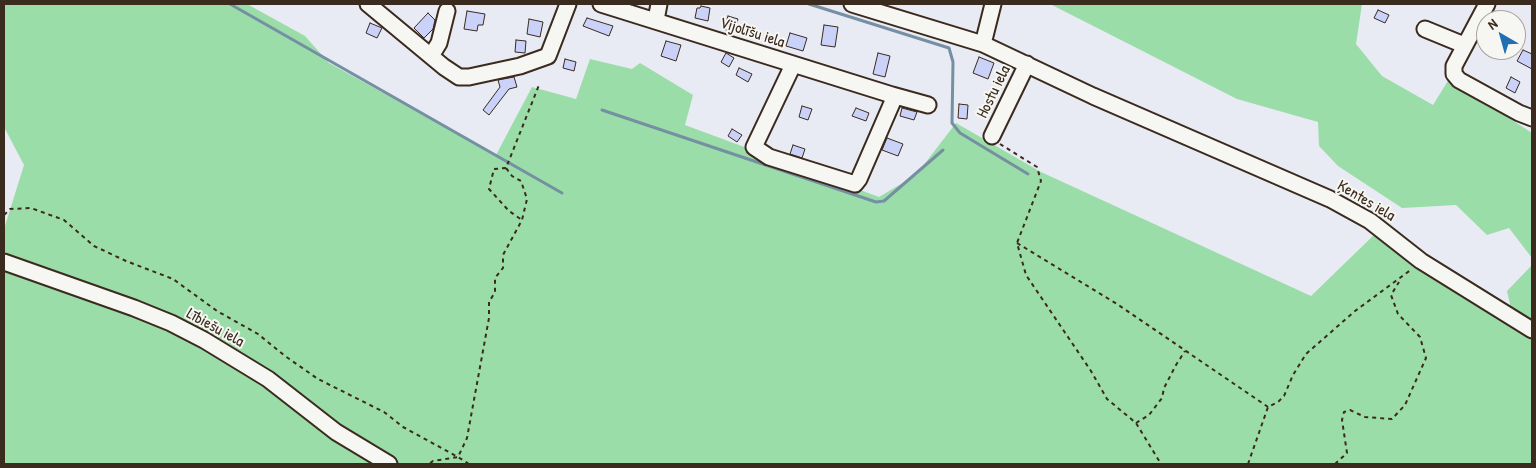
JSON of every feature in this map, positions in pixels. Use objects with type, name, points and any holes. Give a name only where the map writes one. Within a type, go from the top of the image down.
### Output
[{"type":"street","points":[[368,4],[430,56],[459,77],[480,76],[534,62],[548,56],[568,4]]},
{"type":"street","name":"Vijolīšu iela","points":[[601,4],[793,65],[928,105]]},
{"type":"street","points":[[656,20],[659,4]]},
{"type":"street","name":"Ķentes iela","points":[[852,4],[983,44],[1093,96],[1330,199],[1354,211],[1421,261],[1532,330]]},
{"type":"street","points":[[983,44],[993,4]]},
{"type":"street","points":[[1487,4],[1454,66],[1454,74],[1459,80],[1519,113],[1532,118]]},
{"type":"street","points":[[430,56],[439,43],[447,12]]},
{"type":"street","points":[[1425,29],[1464,45]]},
{"type":"street","name":"Hostu iela","points":[[992,136],[1027,64]]},
{"type":"street","points":[[793,65],[754,147],[770,157],[855,184],[859,179],[892,103],[892,95]]},
{"type":"street","name":"Lībiešu iela","points":[[4,262],[134,308],[204,340],[268,379],[336,432],[389,464]]},
{"type":"path","points":[[506,167],[538,85]]},
{"type":"path","points":[[992,136],[999,143],[1037,166],[1041,181],[1017,243],[1026,275],[1091,371],[1107,399],[1136,422],[1161,464]]},
{"type":"path","points":[[458,457],[467,438],[489,318],[489,302],[495,292],[496,278],[503,268],[503,255],[522,220],[527,198],[521,181],[512,176],[506,167]]},
{"type":"path","points":[[506,167],[494,169],[489,189],[509,211],[522,220]]},
{"type":"path","points":[[4,215],[10,209],[31,208],[64,220],[94,246],[126,261],[173,279],[217,311],[258,334],[285,356],[318,378],[384,412],[403,427],[469,464]]},
{"type":"path","points":[[1017,243],[1117,304],[1268,407]]},
{"type":"path","points":[[1248,464],[1268,407],[1278,402],[1284,396],[1293,375],[1306,354],[1355,311],[1400,280],[1421,261]]},
{"type":"path","points":[[1335,464],[1347,453],[1342,420],[1344,412],[1350,410],[1365,417],[1392,419],[1405,405],[1426,358],[1420,338],[1398,314],[1391,295],[1400,280]]},
{"type":"path","points":[[1136,422],[1149,415],[1162,398],[1164,388],[1186,351]]},
{"type":"path","points":[[429,464],[433,461],[458,457]]},
{"type":"green space","points":[[4,4],[247,4],[305,36],[329,63],[496,155],[532,87],[576,99],[590,59],[632,69],[640,63],[693,95],[685,125],[879,197],[916,175],[956,123],[1041,172],[1311,296],[1377,232],[1515,327],[1507,291],[1532,265],[1532,464],[4,464],[4,229],[24,165],[4,127]]},
{"type":"green space","points":[[1050,4],[1362,4],[1356,44],[1382,76],[1433,105],[1449,79],[1532,133],[1532,258],[1509,228],[1487,235],[1456,205],[1402,208],[1338,166],[1319,146],[1318,122],[1237,99]]},
{"type":"building","points":[[701,6],[710,8],[708,21],[695,18],[697,8]]},
{"type":"building","points":[[1378,10],[1389,15],[1385,23],[1374,18]]},
{"type":"building","points":[[467,11],[485,14],[483,25],[478,25],[477,31],[464,29]]},
{"type":"building","points":[[428,13],[435,20],[433,29],[424,38],[414,28]]},
{"type":"building","points":[[728,16],[738,19],[734,33],[724,29]]},
{"type":"building","points":[[587,18],[613,26],[609,36],[583,26]]},
{"type":"building","points":[[529,19],[543,22],[540,37],[527,34]]},
{"type":"building","points":[[370,23],[382,28],[377,38],[366,33]]},
{"type":"building","points":[[824,25],[838,27],[835,47],[821,45]]},
{"type":"building","points":[[790,33],[807,38],[803,51],[786,46]]},
{"type":"building","points":[[516,40],[526,41],[525,53],[515,52]]},
{"type":"building","points":[[666,41],[681,45],[676,61],[661,56]]},
{"type":"building","points":[[1526,51],[1532,54],[1532,69],[1517,61],[1526,60]]},
{"type":"building","points":[[726,53],[734,58],[729,67],[721,62]]},
{"type":"building","points":[[878,53],[890,56],[885,77],[873,74]]},
{"type":"building","points":[[979,57],[994,63],[988,79],[973,73]]},
{"type":"building","points":[[565,59],[576,62],[574,71],[563,68]]},
{"type":"building","points":[[739,68],[752,74],[748,82],[736,75]]},
{"type":"building","points":[[514,77],[517,87],[509,89],[489,115],[483,110],[500,87],[498,80]]},
{"type":"building","points":[[1511,77],[1520,82],[1515,93],[1506,88]]},
{"type":"building","points":[[959,104],[968,105],[967,119],[958,118]]},
{"type":"building","points":[[802,106],[812,109],[808,120],[799,117]]},
{"type":"building","points":[[856,108],[869,113],[866,121],[852,116]]},
{"type":"building","points":[[902,108],[917,112],[914,120],[900,116]]},
{"type":"building","points":[[732,129],[742,135],[737,142],[728,136]]},
{"type":"building","points":[[887,138],[903,144],[898,156],[882,150]]},
{"type":"building","points":[[793,145],[805,149],[802,158],[790,154]]},
{"type":"waterway","points":[[230,4],[562,193]]},
{"type":"waterway","points":[[809,4],[949,48],[953,62],[952,123],[960,133],[1028,174]]},
{"type":"waterway","points":[[602,110],[876,202],[884,201],[943,150]]}]
